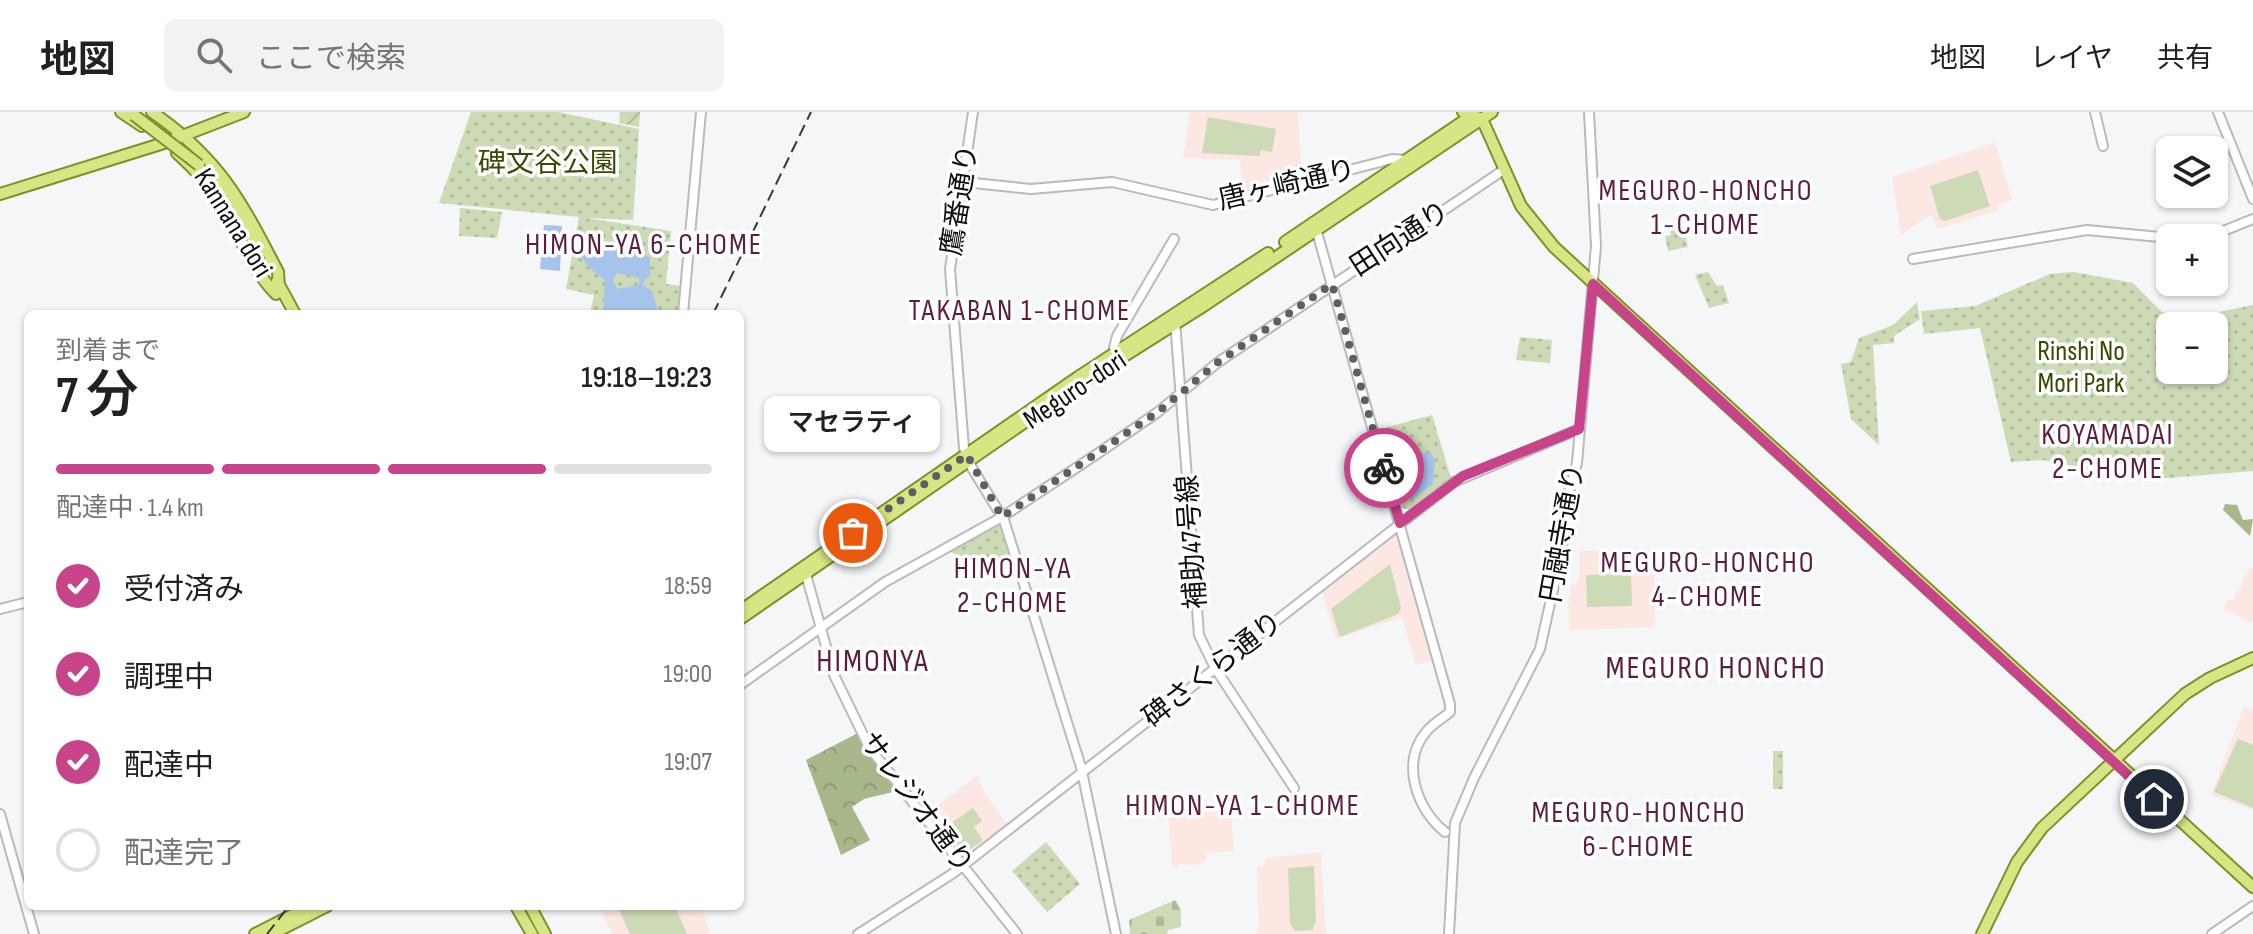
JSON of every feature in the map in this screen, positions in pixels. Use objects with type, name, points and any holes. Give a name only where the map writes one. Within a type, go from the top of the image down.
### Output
[{"type":"main road","points":[[121,112],[196,170],[223,207],[263,280],[278,290]]},
{"type":"main road","points":[[0,194],[186,136],[244,112]]},
{"type":"main road","name":"Meguro-dori","points":[[1316,226],[1473,115],[1492,112]]},
{"type":"main road","name":"Kannana dori","points":[[135,113],[202,163],[292,310]]},
{"type":"main road","points":[[147,130],[159,128],[155,114]]},
{"type":"main road","points":[[155,114],[186,136],[214,163],[239,199],[278,272],[278,290]]},
{"type":"main road","points":[[1473,115],[1505,169],[1532,224],[1593,284],[2253,890]]},
{"type":"main road","name":"Meguro-dori","points":[[744,608],[1316,226],[1473,115]]},
{"type":"main road","points":[[143,150],[147,130]]},
{"type":"main road","name":"Kannana dori","points":[[278,290],[286,310]]},
{"type":"main road","name":"Meguro-dori","points":[[744,616],[1116,353],[1175,320]]},
{"type":"main road","points":[[1982,934],[2015,864],[2033,840],[2185,694],[2253,658]]},
{"type":"main road","points":[[255,934],[302,910]]},
{"type":"main road","points":[[272,934],[319,910]]},
{"type":"main road","points":[[519,910],[534,934]]},
{"type":"main road","points":[[524,910],[534,934]]},
{"type":"main road","points":[[532,910],[547,934]]},
{"type":"main road","points":[[538,910],[547,934]]},
{"type":"street","points":[[683,310],[701,112]]},
{"type":"street","name":"鷹番通り","points":[[973,112],[950,269],[968,459],[1002,517],[1081,774],[1116,934]]},
{"type":"street","name":"円融寺通り","points":[[1449,934],[1455,823],[1541,647],[1562,549],[1564,509],[1577,463],[1596,235],[1589,112]]},
{"type":"street","points":[[2095,112],[2103,146]]},
{"type":"street","points":[[2218,112],[2253,199]]},
{"type":"street","name":"唐ヶ崎通り","points":[[964,182],[1031,189],[1112,182],[1213,205],[1392,159],[1408,160]]},
{"type":"street","name":"田向通り","points":[[744,682],[885,582],[1002,517],[1183,392],[1217,363],[1505,169]]},
{"type":"street","points":[[2228,229],[2253,219]]},
{"type":"street","points":[[1316,226],[1450,707],[1449,713],[1425,733],[1413,759],[1420,801],[1431,821],[1445,832]]},
{"type":"street","points":[[1913,259],[2087,230],[2156,237]]},
{"type":"street","points":[[1116,353],[1117,336],[1174,239]]},
{"type":"street","name":"補助47号線","points":[[1175,320],[1183,392],[1198,623],[1215,668],[1294,788]]},
{"type":"street","name":"碑さくら通り","points":[[858,934],[963,866],[1463,476],[1579,429]]},
{"type":"street","name":"サレジオ通り","points":[[806,573],[834,675],[869,747],[1017,934]]},
{"type":"street","points":[[0,609],[24,603]]},
{"type":"street","points":[[0,814],[24,899]]},
{"type":"street","points":[[2212,934],[2253,906]]},
{"type":"street","points":[[27,910],[34,934]]},
{"type":"shaded area","points":[[1190,112],[1298,112],[1302,178],[1243,192],[1240,160],[1183,158]]},
{"type":"shaded area","points":[[1995,142],[2012,200],[1998,204],[1999,210],[1938,229],[1931,215],[1901,235],[1892,177]]},
{"type":"shaded area","points":[[1396,532],[1432,661],[1416,665],[1402,617],[1336,639],[1321,589]]},
{"type":"shaded area","points":[[1654,549],[1655,627],[1570,630],[1568,606],[1571,585],[1576,586],[1579,576],[1579,551]]},
{"type":"shaded area","points":[[2250,567],[2253,568],[2253,623],[2223,609],[2228,600],[2233,601]]},
{"type":"shaded area","points":[[2244,707],[2253,709],[2253,810],[2211,795]]},
{"type":"shaded area","points":[[978,775],[982,788],[1008,826],[965,858],[928,812]]},
{"type":"shaded area","points":[[1230,802],[1234,851],[1206,853],[1206,860],[1198,865],[1179,864],[1179,867],[1172,868],[1169,819]]},
{"type":"shaded area","points":[[1321,852],[1326,934],[1256,934],[1259,924],[1257,867],[1265,865],[1265,858]]},
{"type":"shaded area","points":[[601,910],[702,910],[710,934],[612,934]]},
{"type":"green space","name":"碑文谷公園","points":[[471,112],[558,112],[639,129],[633,220],[586,218],[671,231],[666,284],[681,286],[680,310],[591,310],[594,295],[566,289],[579,217],[439,203]]},
{"type":"green space","points":[[620,112],[640,112],[639,127],[619,123]]},
{"type":"green space","points":[[1208,117],[1276,129],[1272,152],[1261,150],[1259,156],[1202,153]]},
{"type":"green space","points":[[1978,170],[1990,206],[1945,221],[1940,219],[1930,186]]},
{"type":"green space","name":"碑文谷公園","points":[[460,208],[502,212],[497,238],[459,236]]},
{"type":"green space","points":[[1683,225],[1688,247],[1668,251],[1665,236],[1671,235],[1670,227]]},
{"type":"green space","points":[[1708,272],[1717,286],[1723,285],[1729,303],[1709,308],[1695,275]]},
{"type":"green space","name":"Rinshi No Mori Park","points":[[2074,272],[2133,283],[2162,312],[2156,312],[2156,384],[2228,384],[2228,312],[2219,312],[2253,305],[2253,471],[2143,480],[2043,460],[2011,462],[1980,328],[1924,334],[1921,311],[1975,306],[2050,274]]},
{"type":"green space","points":[[1917,302],[1920,319],[1894,336],[1894,343],[1873,345],[1879,445],[1851,419],[1841,364],[1851,362],[1859,338],[1893,325]]},
{"type":"green space","points":[[1520,337],[1552,340],[1550,363],[1516,360]]},
{"type":"green space","points":[[1432,415],[1452,481],[1410,510],[1399,507],[1377,430]]},
{"type":"green space","points":[[2225,504],[2237,505],[2243,520],[2253,519],[2250,536],[2223,510]]},
{"type":"green space","points":[[999,524],[1016,573],[994,580],[950,551]]},
{"type":"green space","points":[[1390,564],[1401,608],[1398,614],[1340,637],[1331,609]]},
{"type":"green space","points":[[1631,574],[1632,606],[1587,607],[1586,575]]},
{"type":"green space","points":[[856,734],[897,791],[864,799],[852,807],[870,840],[841,855],[806,760]]},
{"type":"green space","points":[[2238,739],[2253,745],[2253,808],[2214,792]]},
{"type":"green space","points":[[1773,751],[1783,751],[1783,789],[1773,789]]},
{"type":"green space","points":[[973,808],[982,821],[974,827],[983,840],[964,854],[944,828]]},
{"type":"green space","points":[[1046,842],[1080,884],[1047,912],[1012,871]]},
{"type":"green space","points":[[1314,866],[1316,922],[1312,930],[1295,931],[1290,924],[1288,868]]},
{"type":"green space","points":[[1175,900],[1181,910],[1181,927],[1168,930],[1167,934],[1130,934],[1129,920]]},
{"type":"green space","points":[[619,910],[677,910],[687,934],[630,934]]},
{"type":"water","points":[[544,225],[562,226],[560,271],[540,269]]},
{"type":"water","points":[[605,242],[625,251],[640,251],[650,258],[650,276],[643,285],[652,291],[658,310],[603,310],[605,280],[588,267],[580,254],[584,248],[587,250],[589,244]],"holes":[[[617,273],[639,278],[639,285],[617,289],[613,280]]]},
{"type":"water","points":[[1405,452],[1431,453],[1435,461],[1433,484],[1412,500],[1400,477],[1401,456]]},
{"type":"railway","points":[[715,310],[811,112]]},
{"type":"railway","points":[[267,934],[286,910]]},
{"type":"way so far","points":[[853,533],[967,455],[1002,517],[1158,412],[1217,363],[1332,284],[1384,468]]},
{"type":"place","name":"マセラティ","points":[[853,533]]},
{"type":"district","name":"MEGURO-HONCHO 1-CHOME","points":[[1706,208]]},
{"type":"district","name":"HIMON-YA 6-CHOME","points":[[644,245]]},
{"type":"district","name":"TAKABAN 1-CHOME","points":[[1020,311]]},
{"type":"district","name":"KOYAMADAI 2-CHOME","points":[[2108,452]]},
{"type":"district","name":"MEGURO-HONCHO 4-CHOME","points":[[1708,580]]},
{"type":"district","name":"HIMON-YA 2-CHOME","points":[[1013,586]]},
{"type":"district","name":"HIMONYA","points":[[873,661]]},
{"type":"district","name":"MEGURO HONCHO","points":[[1716,668]]},
{"type":"district","name":"HIMON-YA 1-CHOME","points":[[1243,806]]},
{"type":"district","name":"MEGURO-HONCHO 6-CHOME","points":[[1639,830]]},
{"type":"route","points":[[1384,468],[1400,523],[1463,476],[1579,429],[1593,284],[1891,554],[2154,799]]}]
